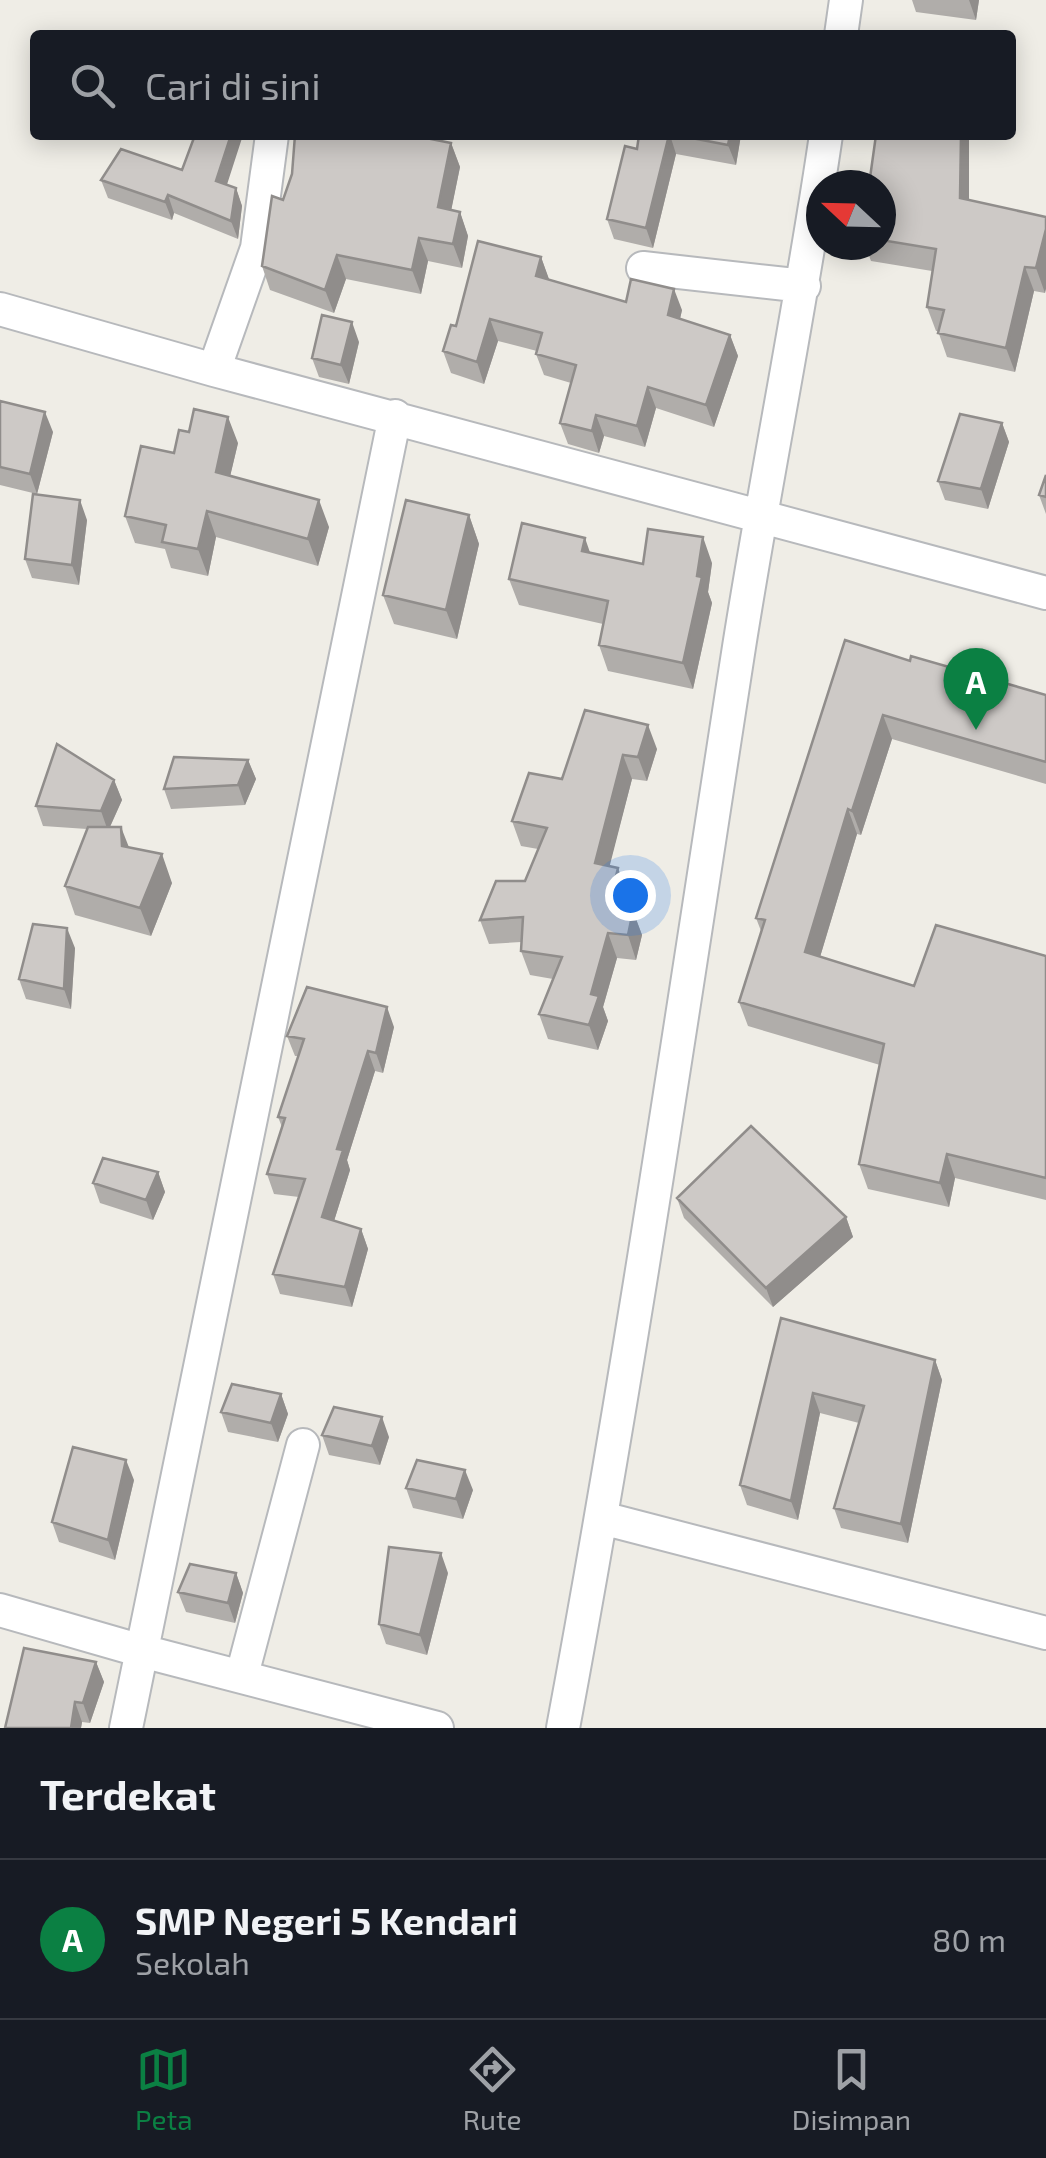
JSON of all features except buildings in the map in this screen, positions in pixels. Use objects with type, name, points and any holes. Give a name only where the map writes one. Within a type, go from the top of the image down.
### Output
[{"type":"street","points":[[841,30],[846,0]]},
{"type":"street","points":[[214,370],[257,248],[271,140]]},
{"type":"street","points":[[563,1728],[602,1518],[760,515],[804,286],[825,140]]},
{"type":"street","points":[[643,268],[804,286]]},
{"type":"street","points":[[0,308],[214,370],[1046,593]]},
{"type":"street","points":[[126,1728],[396,416]]},
{"type":"street","points":[[242,1676],[303,1445]]},
{"type":"street","points":[[602,1518],[1046,1634]]},
{"type":"street","points":[[0,1610],[142,1652],[437,1728]]},
{"type":"place","name":"SMP Negeri 5 Kendari","points":[[976,730]]}]
